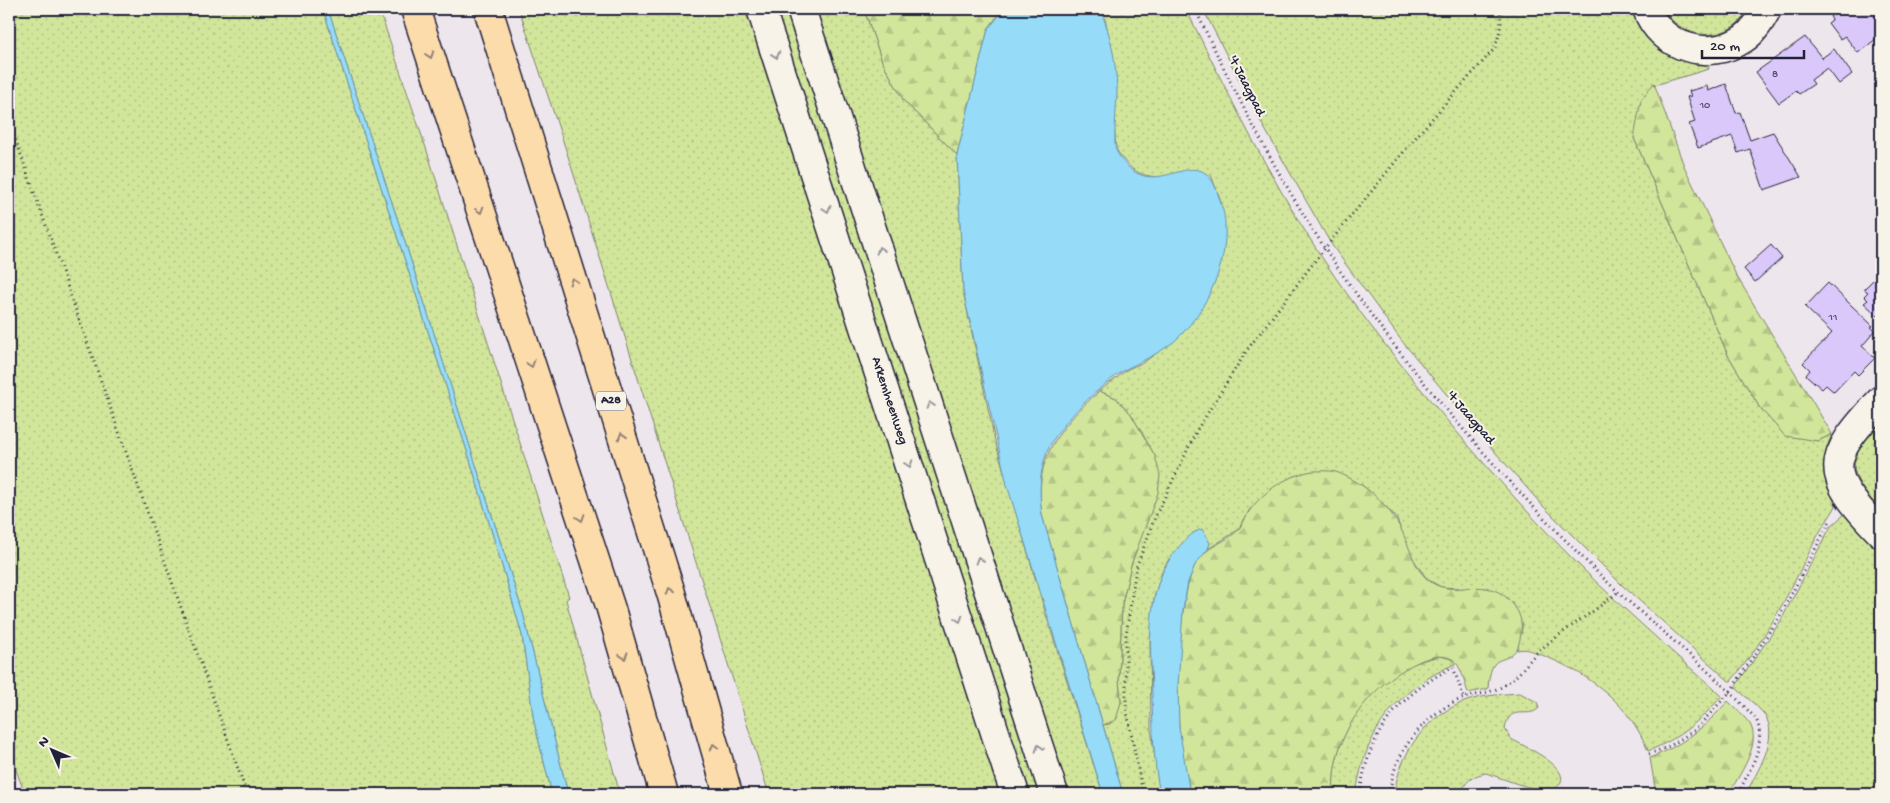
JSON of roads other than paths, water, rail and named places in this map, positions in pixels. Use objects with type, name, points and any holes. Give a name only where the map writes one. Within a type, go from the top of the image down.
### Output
[{"type":"highway","points":[[415,9],[611,609],[664,794]]},
{"type":"highway","name":"A28","points":[[488,9],[668,584],[728,794]]},
{"type":"main road","name":"Arkemheenweg","points":[[761,9],[1015,794]]},
{"type":"main road","points":[[801,9],[1054,794]]},
{"type":"main road","points":[[1647,9],[1660,32],[1674,42],[1690,49],[1707,51],[1725,48],[1744,39],[1759,23],[1767,9]]},
{"type":"main road","points":[[1881,400],[1852,431],[1842,450],[1838,472],[1841,483],[1853,503],[1881,533]]},
{"type":"water","points":[[323,9],[328,9],[405,242],[523,613],[568,794],[552,794],[534,722],[522,635],[509,589],[470,460]]},
{"type":"water","points":[[1005,9],[1100,9],[1110,38],[1115,69],[1117,90],[1115,138],[1118,154],[1127,166],[1140,175],[1153,177],[1191,169],[1201,171],[1210,178],[1223,209],[1225,239],[1219,270],[1207,299],[1189,326],[1173,342],[1128,368],[1082,405],[1053,441],[1042,467],[1040,500],[1042,515],[1123,794],[1103,794],[1007,485],[963,291],[957,155],[988,29]]},
{"type":"water","points":[[1202,529],[1210,543],[1208,549],[1195,565],[1188,582],[1183,610],[1178,686],[1179,727],[1190,794],[1160,794],[1154,745],[1151,656],[1151,618],[1154,599],[1159,581],[1167,564],[1186,540]]}]
